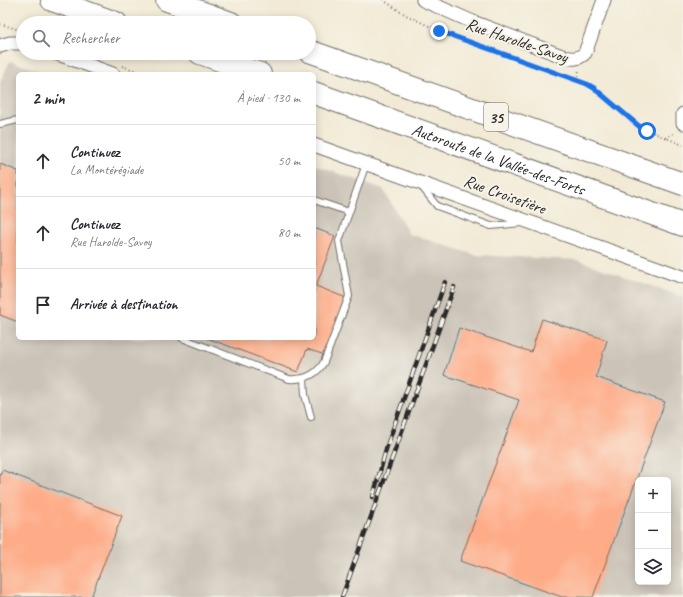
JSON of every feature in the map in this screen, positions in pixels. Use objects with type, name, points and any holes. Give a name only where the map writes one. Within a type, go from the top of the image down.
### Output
[{"type":"highway","points":[[52,0],[97,16]]},
{"type":"highway","points":[[167,0],[212,16]]},
{"type":"highway","name":"35","points":[[316,53],[683,184]]},
{"type":"highway","points":[[220,60],[254,72]]},
{"type":"highway","name":"Autoroute de la Vallée-des-Forts","points":[[316,94],[683,225]]},
{"type":"street","name":"Rue Harolde-Savoy","points":[[423,0],[473,22],[562,56],[574,59],[579,58],[585,53],[604,0]]},
{"type":"street","points":[[0,46],[16,43]]},
{"type":"street","points":[[74,60],[107,72]]},
{"type":"street","points":[[683,114],[683,122]]},
{"type":"street","name":"Rue Croisetière","points":[[316,146],[683,277]]},
{"type":"lane","points":[[0,124],[16,120]]},
{"type":"lane","points":[[187,340],[289,379],[304,378],[315,374],[324,362],[349,296],[339,241],[366,164]]},
{"type":"lane","points":[[316,201],[349,212]]},
{"type":"lane","points":[[304,378],[305,395],[311,417]]},
{"type":"path","name":"Rue Harolde-Savoy","points":[[383,0],[406,15],[439,31],[577,80],[594,88],[640,127],[683,144]]},
{"type":"path","points":[[0,24],[16,29]]},
{"type":"path","points":[[577,80],[580,73]]},
{"type":"path","points":[[665,138],[675,133]]},
{"type":"shaded area","points":[[10,61],[42,72],[16,72],[16,340],[316,340],[316,166],[383,189],[409,234],[475,255],[577,260],[683,297],[683,597],[0,597],[0,83]]},
{"type":"building","points":[[0,164],[16,170],[16,321],[0,315]]},
{"type":"building","points":[[316,229],[335,236],[316,286]]},
{"type":"building","points":[[316,286],[346,298],[325,355],[307,349],[298,372],[212,340],[316,340]]},
{"type":"building","points":[[542,319],[607,340],[596,377],[665,402],[637,477],[635,477],[635,483],[593,597],[562,597],[460,561],[519,400],[444,375],[459,328],[531,352]]},
{"type":"building","points":[[2,470],[122,516],[91,597],[0,597],[0,476]]},
{"type":"railway","points":[[373,497],[387,446],[445,282]]},
{"type":"railway","points":[[342,597],[454,287]]},
{"type":"route","points":[[439,31],[587,84],[647,131]]}]
